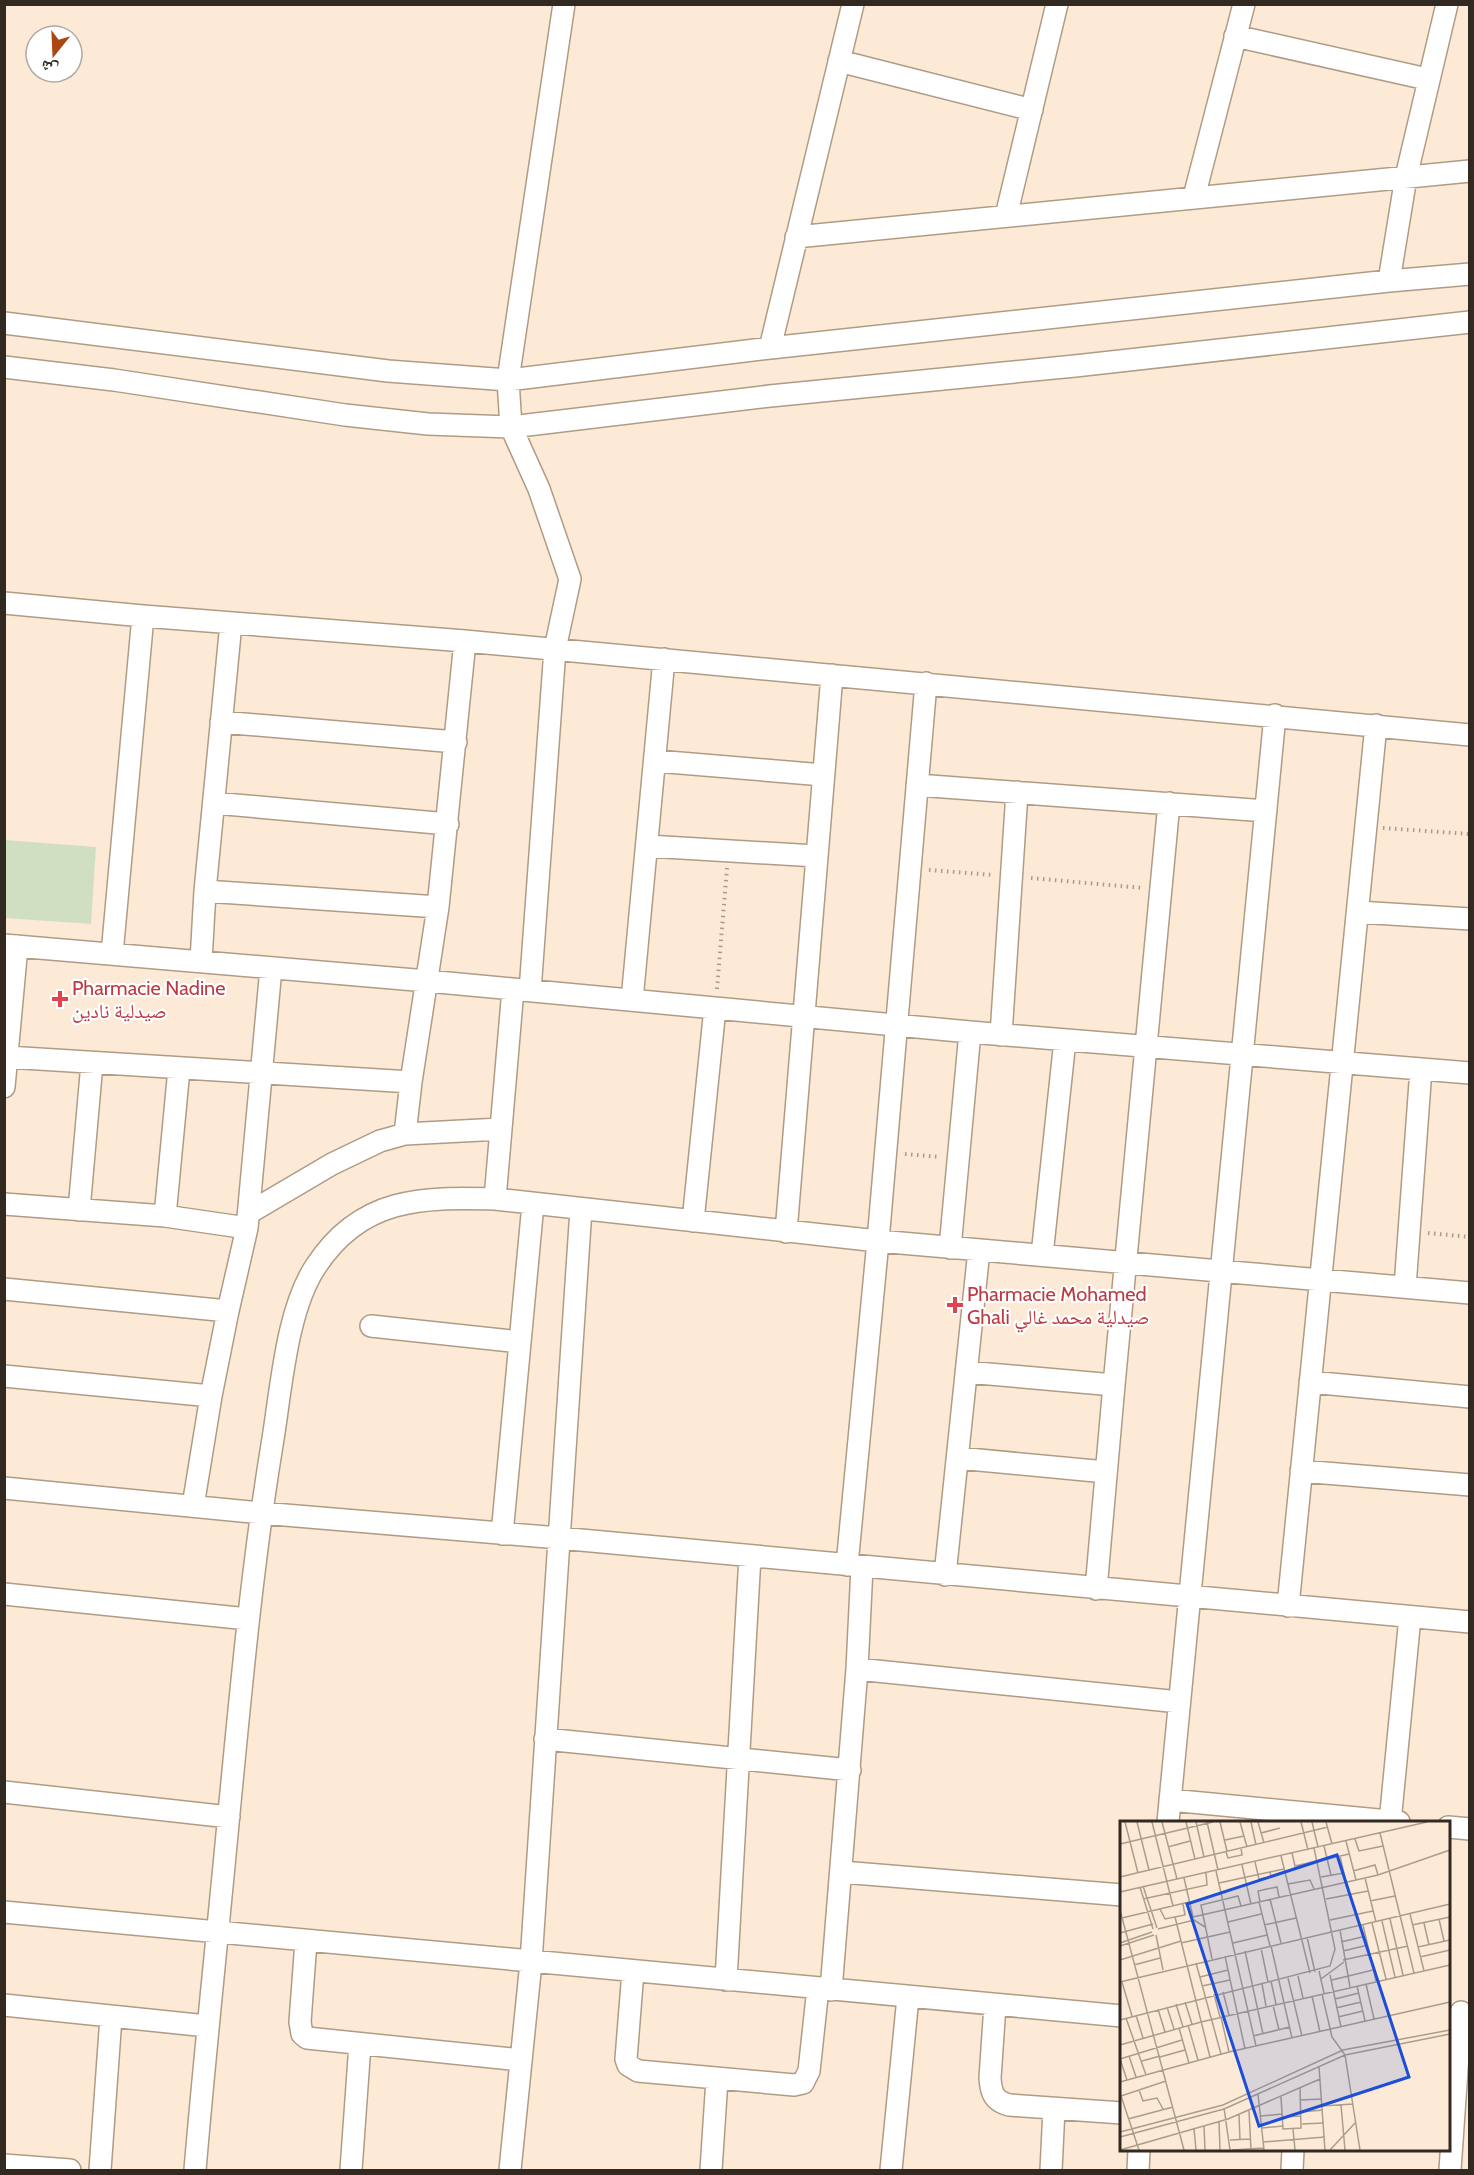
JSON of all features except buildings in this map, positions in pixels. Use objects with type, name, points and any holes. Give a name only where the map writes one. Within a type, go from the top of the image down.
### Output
[{"type":"street","points":[[495,1199],[500,1129],[522,990],[555,649],[570,579],[539,489],[511,427],[508,380],[564,4]]},
{"type":"street","points":[[770,348],[853,4]]},
{"type":"street","points":[[1006,216],[1057,4]]},
{"type":"street","points":[[1389,281],[1406,177],[1446,4]]},
{"type":"street","points":[[1194,197],[1235,36],[1238,6]]},
{"type":"street","points":[[1235,36],[1427,79]]},
{"type":"street","points":[[839,61],[1032,110]]},
{"type":"street","points":[[796,237],[1470,171]]},
{"type":"street","points":[[4,323],[388,370],[508,380],[770,348],[1470,274]]},
{"type":"street","points":[[4,367],[114,380],[345,415],[428,424],[511,427],[770,396],[1075,366],[1470,322]]},
{"type":"street","points":[[4,603],[555,649],[1470,735]]},
{"type":"street","points":[[112,954],[143,616]]},
{"type":"street","points":[[201,962],[205,891],[231,623]]},
{"type":"street","points":[[405,1134],[438,907],[465,641]]},
{"type":"street","points":[[632,1000],[664,659]]},
{"type":"street","points":[[786,1232],[832,675]]},
{"type":"street","points":[[633,1971],[626,2059],[628,2066],[638,2071],[717,2079],[794,2085],[803,2083],[809,2071],[825,1989],[842,1872],[857,1669],[854,1566],[885,1152],[926,683]]},
{"type":"street","points":[[1168,1821],[1275,716]]},
{"type":"street","points":[[221,722],[456,742]]},
{"type":"street","points":[[1288,1606],[1376,725]]},
{"type":"street","points":[[656,761],[823,775]]},
{"type":"street","points":[[917,785],[1266,810]]},
{"type":"street","points":[[1001,1035],[1017,792]]},
{"type":"street","points":[[214,803],[448,824]]},
{"type":"street","points":[[1096,1589],[1169,803]]},
{"type":"street","points":[[648,846],[816,856]]},
{"type":"street","points":[[205,891],[438,907]]},
{"type":"street","points":[[1358,912],[1470,919]]},
{"type":"street","points":[[4,1087],[11,945],[427,981],[1001,1035],[1470,1073]]},
{"type":"street","points":[[193,1506],[211,1396],[248,1220],[271,968]]},
{"type":"street","points":[[693,1221],[715,1008]]},
{"type":"street","points":[[950,1248],[970,1032]]},
{"type":"street","points":[[1042,1255],[1065,1040]]},
{"type":"street","points":[[7,1057],[411,1082]]},
{"type":"street","points":[[79,1210],[92,1063]]},
{"type":"street","points":[[165,1216],[179,1069]]},
{"type":"street","points":[[1405,1287],[1421,1069]]},
{"type":"street","points":[[4,1204],[248,1220],[356,1151],[405,1134],[500,1129]]},
{"type":"street","points":[[195,2170],[216,1933],[261,1513],[294,1320],[315,1266],[335,1242],[356,1224],[382,1210],[412,1200],[495,1199],[950,1248],[1470,1293]]},
{"type":"street","points":[[502,1534],[533,1204]]},
{"type":"street","points":[[510,2170],[531,1962],[581,1209]]},
{"type":"street","points":[[945,1575],[979,1250]]},
{"type":"street","points":[[4,1289],[228,1311]]},
{"type":"street","points":[[371,1326],[520,1342]]},
{"type":"street","points":[[966,1372],[1114,1386]]},
{"type":"street","points":[[4,1376],[211,1396]]},
{"type":"street","points":[[1310,1382],[1470,1397]]},
{"type":"street","points":[[958,1458],[1106,1472]]},
{"type":"street","points":[[1301,1471],[1470,1485]]},
{"type":"street","points":[[4,1488],[1470,1622]]},
{"type":"street","points":[[726,1980],[750,1556]]},
{"type":"street","points":[[4,1594],[248,1618]]},
{"type":"street","points":[[1390,1821],[1410,1617]]},
{"type":"street","points":[[857,1669],[1179,1702]]},
{"type":"street","points":[[546,1739],[850,1770]]},
{"type":"street","points":[[4,1792],[229,1817]]},
{"type":"street","points":[[1170,1800],[1380,1821]]},
{"type":"street","points":[[1450,1827],[1470,1829]]},
{"type":"street","points":[[842,1872],[1120,1895]]},
{"type":"street","points":[[4,1912],[1120,2016]]},
{"type":"street","points":[[306,1941],[300,2022],[302,2034],[307,2038],[521,2060]]},
{"type":"street","points":[[891,2170],[908,1997]]},
{"type":"street","points":[[4,2005],[207,2026]]},
{"type":"street","points":[[995,2005],[990,2078],[990,2089],[994,2097],[1000,2102],[1009,2104],[1120,2114]]},
{"type":"street","points":[[1450,2170],[1454,2047],[1460,2011]]},
{"type":"street","points":[[100,2170],[111,2017]]},
{"type":"street","points":[[351,2170],[360,2044]]},
{"type":"street","points":[[711,2170],[717,2079]]},
{"type":"street","points":[[1051,2170],[1054,2109]]},
{"type":"street","points":[[1138,2170],[1139,2151]]},
{"type":"street","points":[[1292,2170],[1293,2151]]},
{"type":"street","points":[[4,2165],[70,2170]]},
{"type":"path","points":[[1366,827],[1470,834]]},
{"type":"path","points":[[715,1008],[729,850]]},
{"type":"path","points":[[910,869],[1161,890]]},
{"type":"path","points":[[885,1152],[958,1158]]},
{"type":"path","points":[[1409,1231],[1470,1237]]},
{"type":"green space","points":[[5,840],[96,847],[91,924],[5,918]]},
{"type":"place","name":"Pharmacie Nadine صيدلية نادين","points":[[60,999]]},
{"type":"place","name":"Pharmacie Mohamed Ghali صيدلية محمد غالي","points":[[955,1305]]}]
